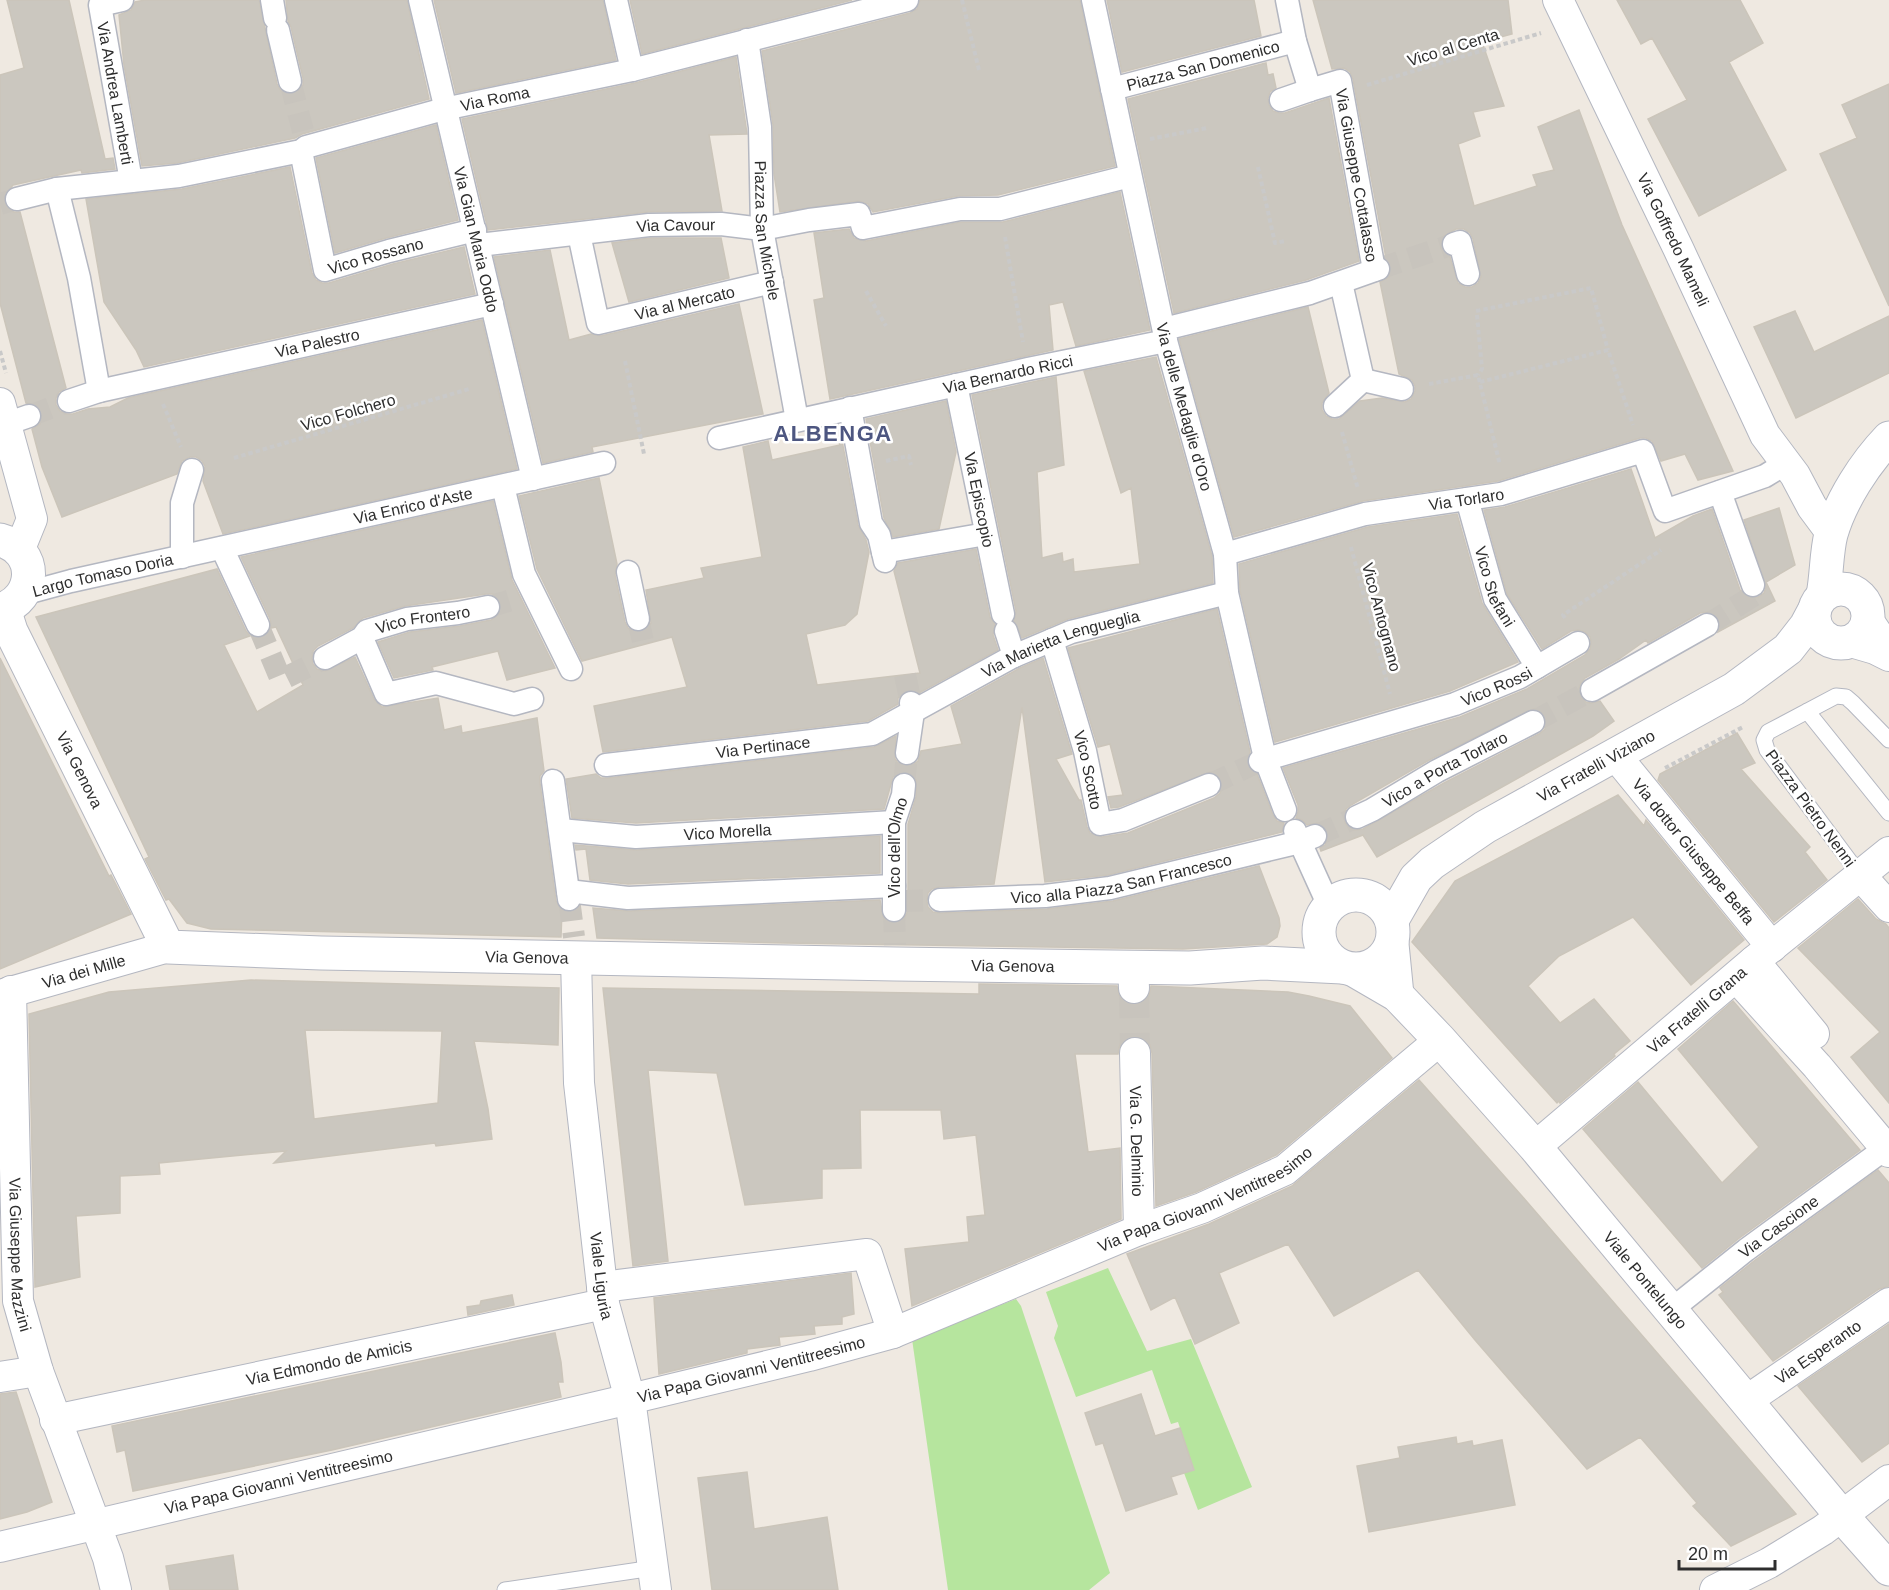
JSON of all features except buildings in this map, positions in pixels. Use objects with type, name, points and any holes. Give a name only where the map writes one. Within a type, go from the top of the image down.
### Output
[{"type":"main road","points":[[1829,599],[1859,595],[1865,602],[1868,611],[1850,635],[1823,637],[1814,621],[1829,599],[1834,573],[1829,545],[1843,506],[1852,489],[1889,438]]},
{"type":"main road","points":[[9,604],[29,579],[24,557],[10,546]]},
{"type":"main road","name":"Via Fratelli Viziano","points":[[1385,920],[1416,878],[1432,863],[1485,827],[1734,689],[1779,658],[1829,599]]},
{"type":"main road","name":"Via Genova","points":[[9,604],[11,631],[168,947],[321,954],[575,947],[895,955],[1134,977],[1190,968],[1263,963],[1348,969]]},
{"type":"main road","name":"Via Fratelli Viziano","points":[[1779,658],[1850,635]]},
{"type":"main road","points":[[1385,920],[1386,955],[1367,969],[1348,969],[1330,959],[1321,947],[1324,919],[1338,899],[1360,894],[1385,920],[1397,995]]},
{"type":"main road","name":"Via Genova","points":[[1263,963],[1324,919]]},
{"type":"main road","name":"Viale Pontelungo","points":[[1348,969],[1397,995],[1440,1040],[1535,1147],[1841,1515],[1889,1569]]},
{"type":"street","name":"Via Gian Maria Oddo","points":[[420,0],[533,479]]},
{"type":"street","points":[[616,0],[632,70]]},
{"type":"street","name":"Via Roma","points":[[17,199],[57,189],[180,176],[444,109],[632,70],[747,40],[824,10],[907,0]]},
{"type":"street","name":"Via delle Medaglie d'Oro","points":[[1093,0],[1165,335],[1225,554],[1227,593],[1263,760],[1285,810]]},
{"type":"street","name":"Piazza San Domenico","points":[[1287,0],[1295,41],[1310,90]]},
{"type":"street","name":"Via Andrea Lamberti","points":[[111,2],[131,181]]},
{"type":"street","name":"Via Goffredo Mameli","points":[[1564,12],[1765,435],[1790,469],[1812,507],[1829,545]]},
{"type":"street","points":[[275,16],[290,81]]},
{"type":"street","name":"Piazza San Michele","points":[[747,40],[760,127],[762,229],[797,420]]},
{"type":"street","name":"Piazza San Domenico","points":[[1112,89],[1295,41]]},
{"type":"street","points":[[1281,100],[1310,90],[1341,87]]},
{"type":"street","name":"Via Giuseppe Cottalasso","points":[[1341,87],[1376,269]]},
{"type":"street","name":"Vico Rossano","points":[[303,143],[325,270],[389,251],[477,237]]},
{"type":"street","name":"Via Cavour","points":[[477,237],[579,234],[649,225],[721,224],[762,229],[859,214],[861,231],[960,209],[1000,209],[1130,176]]},
{"type":"street","points":[[57,189],[79,278],[99,391]]},
{"type":"street","name":"Via al Mercato","points":[[579,234],[609,323],[772,282]]},
{"type":"street","points":[[1454,244],[1460,242],[1468,274]]},
{"type":"street","name":"Via Bernardo Ricci","points":[[850,408],[1028,369],[1165,335],[1304,291],[1341,283],[1376,269]]},
{"type":"street","points":[[1341,283],[1363,380]]},
{"type":"street","name":"Via Palestro","points":[[69,401],[99,391],[492,304]]},
{"type":"street","points":[[1363,380],[1402,389]]},
{"type":"street","points":[[1335,406],[1363,380]]},
{"type":"street","name":"Via Episcopio","points":[[956,385],[1004,622],[1014,656]]},
{"type":"street","points":[[719,438],[850,408],[871,523],[879,536],[884,557],[986,534]]},
{"type":"street","points":[[10,546],[33,519],[12,414]]},
{"type":"street","points":[[1643,451],[1661,530],[1730,488],[1790,469]]},
{"type":"street","name":"Via Torlaro","points":[[1225,554],[1354,517],[1507,492],[1643,451]]},
{"type":"street","name":"Via Enrico d'Aste","points":[[222,548],[604,463]]},
{"type":"street","name":"Largo Tomaso Doria","points":[[182,557],[182,503],[192,470]]},
{"type":"street","points":[[503,486],[524,574],[526,596],[572,669]]},
{"type":"street","points":[[1730,488],[1753,585]]},
{"type":"street","name":"Vico Stefani","points":[[1467,499],[1495,599],[1537,666]]},
{"type":"street","points":[[222,548],[258,626]]},
{"type":"street","name":"Largo Tomaso Doria","points":[[9,604],[71,581],[222,548]]},
{"type":"street","points":[[628,572],[638,619]]},
{"type":"street","name":"Via Marietta Lengueglia","points":[[912,707],[1014,656],[1071,632],[1227,593]]},
{"type":"street","name":"Vico Frontero","points":[[325,658],[362,638],[367,632],[407,619],[489,607]]},
{"type":"street","points":[[1592,690],[1691,645],[1707,625]]},
{"type":"street","points":[[1850,635],[1889,651]]},
{"type":"street","points":[[1850,635],[1889,656]]},
{"type":"street","points":[[362,638],[386,694],[436,683],[514,704],[532,699]]},
{"type":"street","name":"Vico Scotto","points":[[1052,640],[1085,751],[1100,824],[1123,820],[1209,785]]},
{"type":"street","name":"Vico Rossi","points":[[1263,760],[1455,704],[1520,677],[1578,643]]},
{"type":"street","points":[[907,753],[912,707]]},
{"type":"street","name":"Via Pertinace","points":[[606,765],[872,734],[912,707]]},
{"type":"street","name":"Vico a Porta Torlaro","points":[[1357,817],[1437,771],[1533,722]]},
{"type":"street","name":"Via dottor Giuseppe Beffa","points":[[1616,756],[1754,962],[1817,1066],[1888,1148]]},
{"type":"street","points":[[553,781],[560,830]]},
{"type":"street","name":"Vico dell'Olmo","points":[[560,830],[568,895],[628,898],[896,900],[894,822],[904,785]]},
{"type":"street","name":"Vico Morella","points":[[560,830],[636,837],[894,822]]},
{"type":"street","name":"Vico alla Piazza San Francesco","points":[[940,900],[1045,896],[1110,888],[1303,836],[1324,919]]},
{"type":"street","name":"Piazza Pietro Nenni","points":[[1889,852],[1860,875],[1889,907]]},
{"type":"street","name":"Via Fratelli Grana","points":[[1535,1147],[1860,875]]},
{"type":"street","name":"Via dei Mille","points":[[5,993],[168,947]]},
{"type":"street","name":"Viale Liguria","points":[[575,947],[579,1083],[603,1295],[630,1399],[655,1579]]},
{"type":"street","name":"Via Giuseppe Mazzini","points":[[5,993],[18,1301],[55,1420]]},
{"type":"street","name":"Via Papa Giovanni Ventitreesimo","points":[[0,1547],[630,1399],[892,1333],[1139,1230],[1202,1208],[1285,1170],[1440,1040]]},
{"type":"street","name":"Via G. Delminio","points":[[1135,1053],[1139,1230]]},
{"type":"street","name":"Via Cascione","points":[[1671,1310],[1746,1250],[1888,1148]]},
{"type":"street","name":"Via Edmondo de Amicis","points":[[55,1420],[603,1295],[867,1254],[892,1333]]},
{"type":"street","name":"Via Esperanto","points":[[1746,1401],[1889,1303]]},
{"type":"street","points":[[0,1377],[38,1371]]},
{"type":"street","points":[[55,1420],[96,1524],[116,1590]]},
{"type":"street","points":[[1715,1590],[1769,1563],[1823,1530],[1889,1480]]},
{"type":"lane","points":[[1889,740],[1846,697],[1836,696],[1807,711],[1889,813]]},
{"type":"lane","name":"Piazza Pietro Nenni","points":[[1807,711],[1768,732],[1764,740],[1767,750],[1860,875]]},
{"type":"lane","points":[[505,1590],[655,1579]]},
{"type":"path","points":[[962,0],[979,70]]},
{"type":"path","name":"Vico al Centa","points":[[1341,87],[1564,12]]},
{"type":"path","points":[[1123,144],[1207,128]]},
{"type":"path","points":[[1257,167],[1275,243],[1285,242]]},
{"type":"path","points":[[1000,209],[1028,369]]},
{"type":"path","points":[[1402,389],[1478,375],[1482,369],[1476,313],[1591,288],[1608,350],[1643,451]]},
{"type":"path","points":[[866,291],[886,326]]},
{"type":"path","points":[[1480,382],[1608,350]]},
{"type":"path","points":[[625,361],[644,454]]},
{"type":"path","points":[[1478,375],[1507,492]]},
{"type":"path","points":[[147,380],[192,470]]},
{"type":"path","name":"Vico Folchero","points":[[234,458],[469,389]]},
{"type":"path","name":"Vico Antognano","points":[[1335,406],[1354,517],[1397,721]]},
{"type":"path","points":[[909,456],[911,465]]},
{"type":"path","points":[[1578,643],[1563,615],[1661,530]]},
{"type":"green space","points":[[1108,1268],[1147,1351],[1191,1339],[1252,1487],[1198,1510],[1184,1473],[1194,1470],[1178,1422],[1171,1424],[1152,1370],[1076,1397],[1054,1338],[1058,1326],[1046,1292]]},
{"type":"green space","points":[[1016,1299],[1021,1306],[1110,1573],[1089,1590],[948,1590],[912,1339]]},
{"type":"tunnel","points":[[290,81],[303,131]]},
{"type":"tunnel","points":[[0,204],[17,199]]},
{"type":"tunnel","points":[[1378,269],[1454,244]]},
{"type":"tunnel","points":[[29,416],[69,401]]},
{"type":"tunnel","points":[[1707,625],[1756,594],[1753,585]]},
{"type":"tunnel","points":[[488,607],[518,598]]},
{"type":"tunnel","points":[[638,619],[644,646]]},
{"type":"tunnel","points":[[258,625],[281,680],[325,658]]},
{"type":"tunnel","points":[[905,675],[911,703]]},
{"type":"tunnel","points":[[1533,722],[1592,690]]},
{"type":"tunnel","points":[[904,785],[907,753]]},
{"type":"tunnel","points":[[1209,785],[1260,761]]},
{"type":"tunnel","points":[[1315,836],[1357,817]]},
{"type":"tunnel","points":[[569,899],[574,937]]},
{"type":"tunnel","points":[[901,901],[940,900]]},
{"type":"tunnel","points":[[894,910],[895,945]]},
{"type":"tunnel","points":[[1134,988],[1135,1053]]},
{"type":"district","name":"ALBENGA","points":[[833,433]]}]
